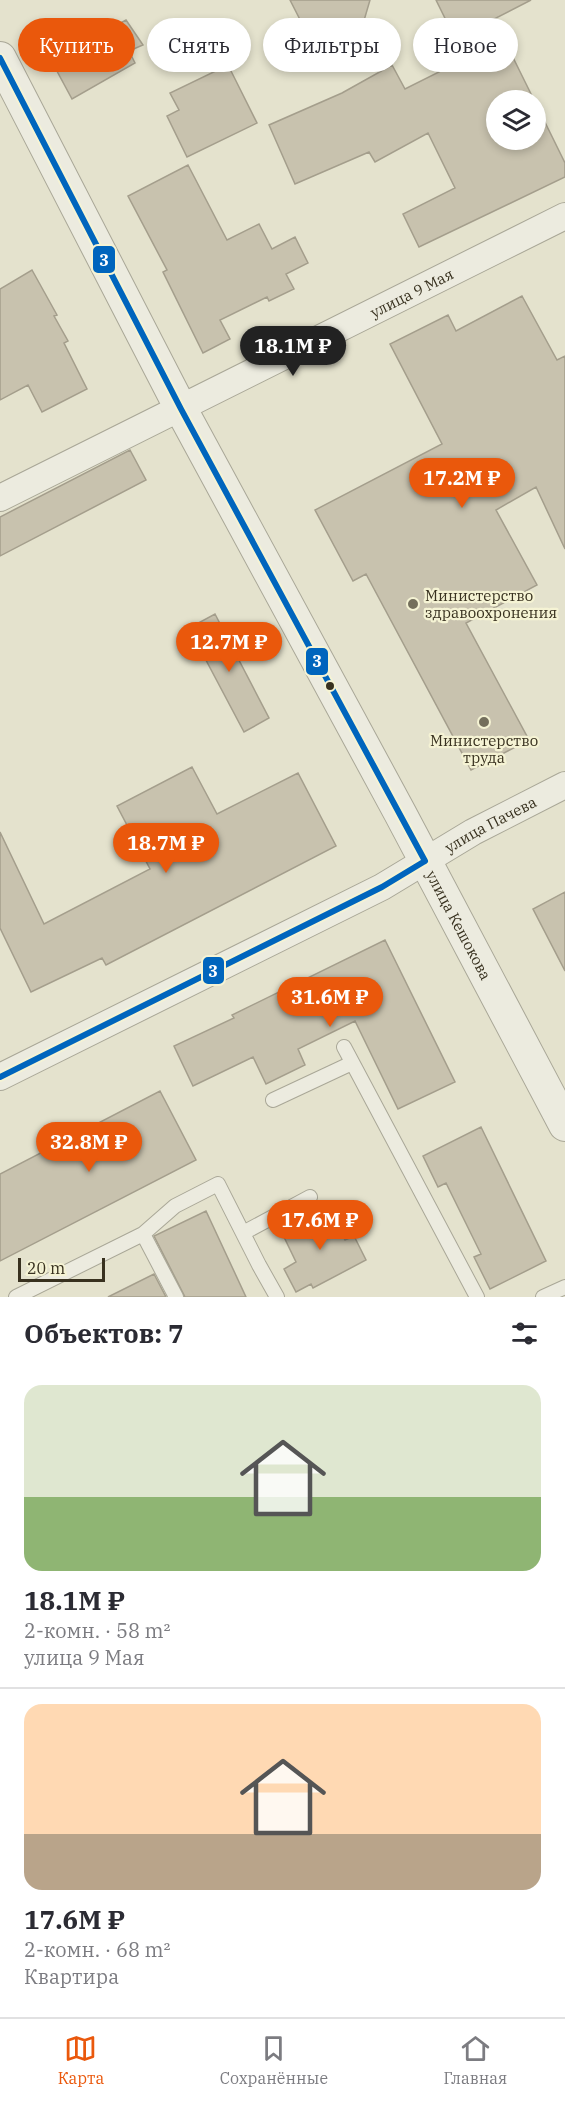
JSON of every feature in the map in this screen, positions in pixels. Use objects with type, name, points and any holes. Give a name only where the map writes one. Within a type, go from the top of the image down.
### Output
[{"type":"street","name":"улица Кешокова","points":[[0,58],[181,409],[565,1125]]},
{"type":"street","name":"улица 9 Мая","points":[[0,498],[565,216]]},
{"type":"street","name":"улица Пачева","points":[[0,1077],[382,887],[473,832],[565,785]]},
{"type":"lane","points":[[344,1047],[477,1297]]},
{"type":"lane","points":[[273,1100],[352,1063]]},
{"type":"lane","points":[[16,1297],[143,1234],[175,1206],[218,1184],[277,1297]]},
{"type":"lane","points":[[243,1233],[310,1197]]},
{"type":"lane","points":[[143,1234],[176,1297]]},
{"type":"lane","points":[[543,1297],[565,1287]]},
{"type":"building","points":[[290,0],[370,0],[365,18],[299,18]]},
{"type":"building","points":[[436,0],[531,0],[496,18],[445,18]]},
{"type":"building","points":[[135,33],[143,45],[135,48]]},
{"type":"building","points":[[518,68],[529,90],[486,90],[486,150],[546,150],[546,124],[565,163],[565,177],[419,247],[403,214],[455,188],[428,133],[375,162],[369,152],[295,184],[269,125],[342,93],[380,72],[396,72],[405,89],[439,72],[518,72]]},
{"type":"building","points":[[57,72],[119,72],[72,99]]},
{"type":"building","points":[[214,72],[232,72],[257,123],[187,157],[167,116],[179,110],[170,93]]},
{"type":"building","points":[[188,165],[227,240],[259,224],[272,249],[295,237],[308,263],[286,274],[294,289],[269,301],[267,297],[220,320],[230,339],[203,353],[163,272],[167,270],[128,196]]},
{"type":"building","points":[[32,270],[57,315],[54,316],[68,341],[64,343],[87,389],[42,412],[28,385],[0,400],[0,289]]},
{"type":"building","points":[[522,296],[557,360],[565,356],[565,549],[536,487],[496,510],[537,585],[466,623],[529,740],[471,770],[366,574],[353,581],[315,510],[442,444],[390,344],[448,315],[456,331]]},
{"type":"building","points":[[130,450],[146,480],[0,556],[0,517]]},
{"type":"building","points":[[215,614],[269,718],[244,732],[189,628]]},
{"type":"building","points":[[192,767],[217,814],[298,773],[336,846],[106,965],[102,958],[31,992],[0,928],[0,832],[44,924],[150,869],[117,806]]},
{"type":"building","points":[[565,892],[565,971],[533,909]]},
{"type":"building","points":[[385,940],[455,1082],[398,1109],[355,1021],[298,1049],[305,1065],[266,1084],[253,1057],[193,1086],[174,1046],[234,1018],[232,1015]]},
{"type":"building","points":[[160,1091],[196,1160],[0,1261],[0,1174]]},
{"type":"building","points":[[481,1127],[546,1261],[490,1289],[474,1257],[481,1254],[446,1183],[438,1187],[423,1156]]},
{"type":"building","points":[[327,1206],[345,1240],[354,1236],[366,1260],[313,1288],[311,1284],[296,1292],[284,1269],[296,1262],[284,1237],[307,1225],[303,1218]]},
{"type":"building","points":[[206,1211],[246,1297],[185,1297],[154,1236]]},
{"type":"building","points":[[154,1274],[166,1297],[108,1297]]},
{"type":"transit line","name":"3","points":[[0,58],[181,409],[425,861]]},
{"type":"transit line","name":"3","points":[[0,1077],[382,887],[425,861]]},
{"type":"place","name":"Министерство здравоохронения","points":[[413,604]]},
{"type":"place","name":"Министерство труда","points":[[484,722]]}]
